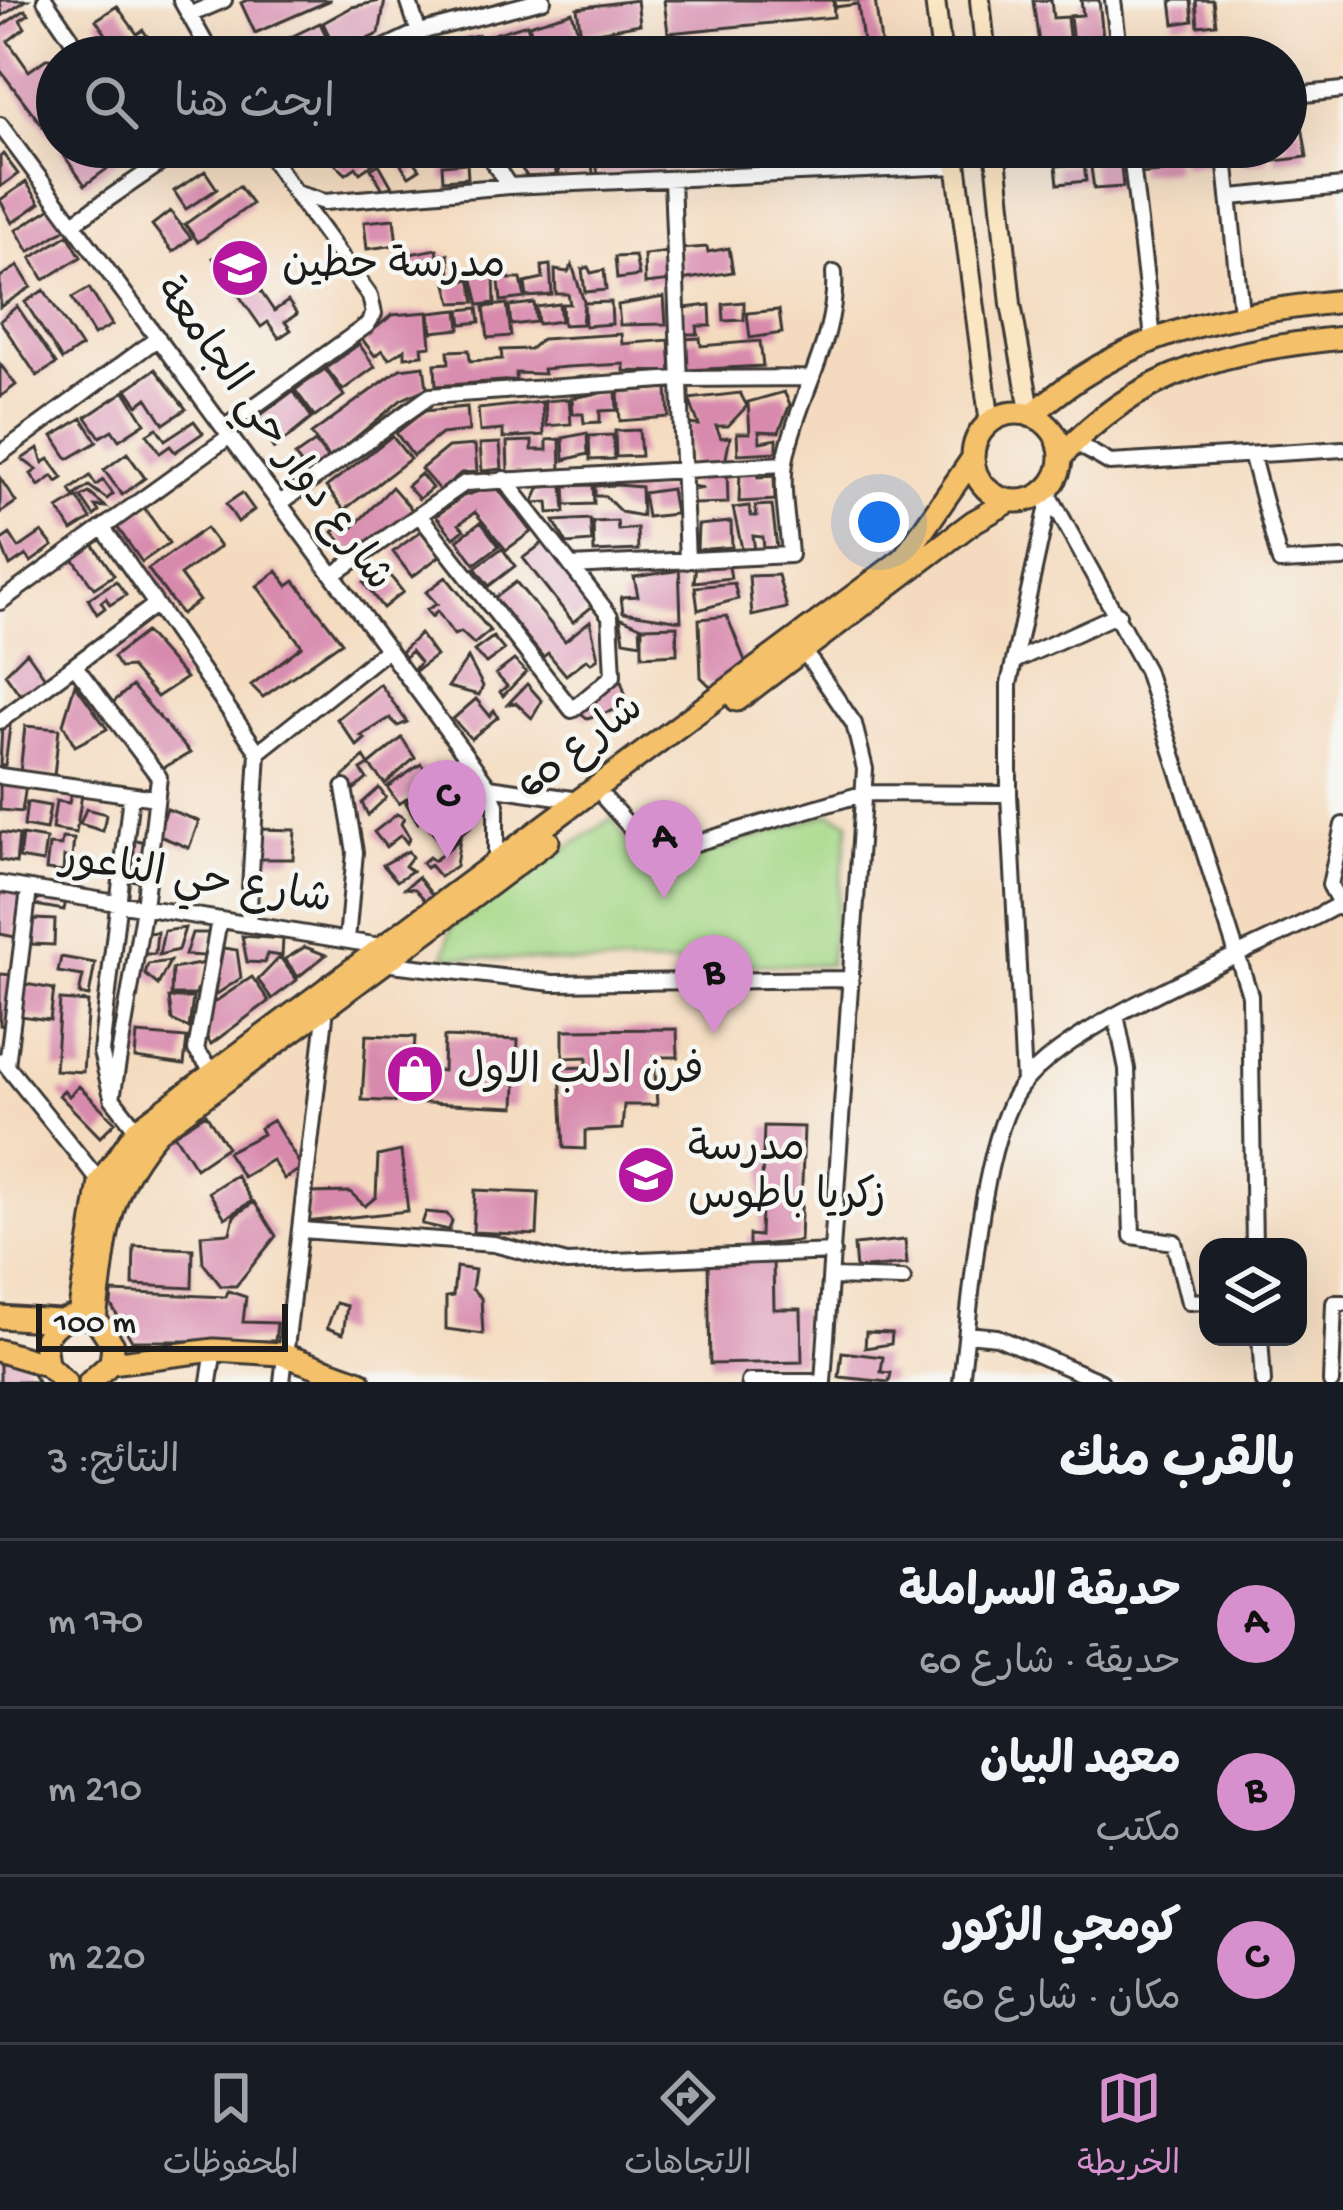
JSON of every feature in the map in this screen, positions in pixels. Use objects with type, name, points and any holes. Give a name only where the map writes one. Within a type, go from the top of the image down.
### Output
[{"type":"main road","points":[[935,0],[940,36]]},
{"type":"main road","points":[[980,0],[984,36]]},
{"type":"main road","points":[[956,168],[989,424]]},
{"type":"main road","points":[[997,168],[1011,304],[1031,416]]},
{"type":"main road","points":[[1031,416],[1062,388],[1153,338],[1241,312],[1343,301]]},
{"type":"main road","points":[[1064,457],[1052,430],[1031,416],[1010,414],[989,424],[975,443],[973,458],[983,486],[1010,501],[1039,495],[1064,457],[1118,403],[1248,348],[1343,338]]},
{"type":"main road","points":[[1095,368],[1118,403]]},
{"type":"main road","name":"شارع 60","points":[[77,1318],[114,1196],[130,1164],[188,1108],[326,1008],[496,861],[903,559],[973,458]]},
{"type":"main road","name":"شارع 60","points":[[77,1318],[100,1182],[137,1130],[212,1070],[605,799],[973,522],[1010,501]]},
{"type":"main road","points":[[0,1317],[77,1318],[109,1334],[111,1363]]},
{"type":"main road","points":[[47,1365],[44,1341],[77,1318]]},
{"type":"main road","points":[[93,1382],[111,1363],[214,1350],[281,1354],[360,1382]]},
{"type":"main road","points":[[0,1351],[47,1365],[65,1382]]},
{"type":"street","points":[[45,0],[70,36]]},
{"type":"street","points":[[181,0],[201,36]]},
{"type":"street","points":[[189,15],[224,0]]},
{"type":"street","points":[[408,0],[417,36]]},
{"type":"street","points":[[410,36],[543,0]]},
{"type":"street","points":[[1113,0],[1117,36]]},
{"type":"street","points":[[1307,94],[1343,90]]},
{"type":"street","name":"شارع دوار حي الجامعة","points":[[0,125],[490,787]]},
{"type":"street","points":[[73,224],[148,168]]},
{"type":"street","points":[[0,602],[367,325],[374,314],[370,296],[279,168]]},
{"type":"street","points":[[497,168],[509,186]]},
{"type":"street","points":[[295,193],[325,202],[358,202],[509,186],[820,168]]},
{"type":"street","points":[[1133,168],[1153,338]]},
{"type":"street","points":[[1227,168],[1241,312]]},
{"type":"street","points":[[672,180],[687,561]]},
{"type":"street","points":[[1232,197],[1343,186]]},
{"type":"street","points":[[571,566],[790,555],[784,464],[807,378],[830,329],[834,273]]},
{"type":"street","points":[[0,454],[158,338]]},
{"type":"street","points":[[280,503],[430,396],[678,379],[807,378]]},
{"type":"street","points":[[1024,1082],[1009,794],[1014,662],[1050,496],[1064,457],[1110,463],[1343,449]]},
{"type":"street","points":[[1252,457],[1280,562],[1343,559]]},
{"type":"street","points":[[333,575],[464,483],[784,464]]},
{"type":"street","points":[[420,517],[572,710],[613,676],[610,616],[504,479]]},
{"type":"street","points":[[1050,496],[1146,670],[1250,995],[1254,1238]]},
{"type":"street","points":[[103,528],[258,752],[248,924]]},
{"type":"street","points":[[0,722],[155,605]]},
{"type":"street","points":[[1014,662],[1118,614]]},
{"type":"street","points":[[258,752],[388,649]]},
{"type":"street","points":[[804,651],[854,724],[865,793],[848,979],[823,1382]]},
{"type":"street","points":[[75,666],[159,777],[144,908],[112,1098]]},
{"type":"street","points":[[0,776],[156,798]]},
{"type":"street","points":[[496,861],[496,805],[490,787],[579,800]]},
{"type":"street","points":[[344,788],[355,852],[347,940]]},
{"type":"street","points":[[605,799],[655,855],[865,793],[1009,794]]},
{"type":"street","points":[[131,795],[100,1052],[112,1098],[137,1130]]},
{"type":"street","points":[[961,1382],[993,1165],[1013,1099],[1024,1082],[1033,1070],[1116,1015],[1341,906],[1330,885],[1343,825]]},
{"type":"street","name":"شارع حي الناعور","points":[[0,884],[347,940],[382,955],[553,983],[848,979]]},
{"type":"street","points":[[29,889],[3,1062],[100,1182]]},
{"type":"street","points":[[212,1070],[196,1050],[219,920]]},
{"type":"street","points":[[282,1382],[281,1354],[302,1230],[326,1008]]},
{"type":"street","points":[[1116,1015],[1127,1069],[1132,1236],[1174,1242],[1189,1302],[1199,1301]]},
{"type":"street","points":[[302,1230],[494,1244],[567,1263],[833,1252]]},
{"type":"street","points":[[831,1277],[903,1279]]},
{"type":"street","points":[[1331,1382],[1334,1303],[1343,1303]]},
{"type":"street","points":[[968,1334],[998,1337],[1101,1382]]},
{"type":"street","points":[[1261,1346],[1263,1382]]},
{"type":"street","points":[[209,1382],[214,1350]]},
{"type":"street","points":[[749,1382],[807,1382]]},
{"type":"green space","points":[[830,813],[849,822],[829,965],[598,964],[445,956],[451,926],[612,818],[647,873]]},
{"type":"building","points":[[0,0],[27,0],[2,16]]},
{"type":"building","points":[[331,0],[255,33],[241,3]]},
{"type":"building","points":[[385,0],[379,34],[329,36],[323,23],[352,7]]},
{"type":"building","points":[[637,0],[640,24],[581,35],[577,8]]},
{"type":"building","points":[[664,0],[833,0],[834,17],[668,33]]},
{"type":"building","points":[[834,0],[875,0],[880,36],[862,36],[858,4],[835,7]]},
{"type":"building","points":[[1051,0],[1053,18],[1067,17],[1069,36],[1038,36],[1033,1]]},
{"type":"building","points":[[1081,0],[1099,0],[1103,36],[1072,36],[1070,16],[1083,15]]},
{"type":"building","points":[[1171,0],[1191,0],[1193,21],[1174,24]]},
{"type":"building","points":[[1196,0],[1213,0],[1216,24],[1198,26]]},
{"type":"building","points":[[117,6],[137,34],[143,30],[147,36],[107,36],[96,20]]},
{"type":"building","points":[[25,10],[29,14],[20,20],[25,28],[8,41],[29,71],[36,66],[36,117],[0,70],[0,27]]},
{"type":"building","points":[[572,12],[579,35],[532,36],[529,25]]},
{"type":"building","points":[[320,23],[326,36],[293,36]]},
{"type":"building","points":[[527,24],[530,36],[487,36]]},
{"type":"building","points":[[3,154],[18,174],[0,187],[0,157]]},
{"type":"building","points":[[73,168],[108,168],[85,185]]},
{"type":"building","points":[[381,168],[392,187],[383,189],[371,169]]},
{"type":"building","points":[[442,168],[467,168],[468,178],[443,180]]},
{"type":"building","points":[[521,168],[556,168],[556,177],[529,179]]},
{"type":"building","points":[[558,168],[592,168],[593,174],[559,177]]},
{"type":"building","points":[[597,168],[719,168],[598,175]]},
{"type":"building","points":[[1056,168],[1085,168],[1086,181],[1058,184]]},
{"type":"building","points":[[1091,168],[1121,168],[1123,187],[1094,189]]},
{"type":"building","points":[[1137,168],[1175,168],[1175,171],[1138,174]]},
{"type":"building","points":[[205,171],[217,189],[186,209],[174,191]]},
{"type":"building","points":[[26,182],[40,203],[12,223],[0,200]]},
{"type":"building","points":[[239,186],[252,204],[198,242],[185,224]]},
{"type":"building","points":[[53,207],[66,229],[29,252],[16,230]]},
{"type":"building","points":[[170,211],[191,238],[173,252],[152,225]]},
{"type":"building","points":[[394,219],[397,245],[367,249],[364,222]]},
{"type":"building","points":[[68,235],[81,257],[44,280],[31,258]]},
{"type":"building","points":[[231,246],[247,269],[258,262],[267,275],[255,283],[274,311],[288,301],[297,314],[285,322],[291,330],[279,338],[268,322],[261,327],[213,258]]},
{"type":"building","points":[[707,247],[708,252],[729,248],[733,272],[681,280],[679,249]]},
{"type":"building","points":[[437,249],[438,255],[448,254],[450,273],[405,269],[394,257]]},
{"type":"building","points":[[669,252],[672,281],[645,284],[644,255]]},
{"type":"building","points":[[635,256],[639,276],[617,279],[615,257]]},
{"type":"building","points":[[550,265],[552,295],[527,297],[525,283],[543,279],[542,266]]},
{"type":"building","points":[[572,265],[584,302],[582,324],[563,325],[562,304],[570,304],[568,294],[556,294],[555,270],[568,272]]},
{"type":"building","points":[[18,266],[31,287],[0,307],[0,277]]},
{"type":"building","points":[[588,267],[591,273],[604,270],[606,290],[585,292],[582,269]]},
{"type":"building","points":[[507,270],[509,279],[521,279],[525,298],[501,301],[498,271]]},
{"type":"building","points":[[488,271],[494,277],[495,303],[479,305],[472,275]]},
{"type":"building","points":[[464,276],[462,281],[470,279],[475,302],[452,303],[450,277]]},
{"type":"building","points":[[89,288],[112,325],[94,335],[72,298]]},
{"type":"building","points":[[44,290],[81,347],[62,360],[25,302]]},
{"type":"building","points":[[664,297],[666,324],[620,325],[618,305]]},
{"type":"building","points":[[611,302],[612,324],[585,326],[584,303]]},
{"type":"building","points":[[744,302],[744,320],[724,321],[723,304]]},
{"type":"building","points":[[534,303],[536,322],[511,325],[509,306]]},
{"type":"building","points":[[507,304],[511,336],[488,338],[484,307]]},
{"type":"building","points":[[559,304],[561,321],[538,324],[536,307]]},
{"type":"building","points":[[710,305],[711,326],[697,326],[698,334],[683,334],[684,308]]},
{"type":"building","points":[[17,306],[56,364],[37,376],[0,321]]},
{"type":"building","points":[[478,308],[480,322],[462,324],[460,310]]},
{"type":"building","points":[[458,310],[460,329],[432,332],[430,313]]},
{"type":"building","points":[[779,310],[782,333],[750,338],[747,313]]},
{"type":"building","points":[[428,312],[431,346],[422,347],[423,355],[405,357],[405,349],[389,359],[382,350],[375,356],[362,339],[392,315]]},
{"type":"building","points":[[621,334],[622,344],[669,340],[671,372],[624,371],[624,364],[567,367],[543,369],[544,374],[516,373],[516,380],[436,386],[435,364],[449,363],[448,351],[469,350],[470,361],[502,359],[501,350],[530,349],[542,339]]},
{"type":"building","points":[[700,338],[701,346],[760,341],[763,366],[687,370],[683,339]]},
{"type":"building","points":[[359,344],[375,367],[343,390],[326,368]]},
{"type":"building","points":[[0,364],[16,385],[0,397]]},
{"type":"building","points":[[424,366],[427,388],[401,400],[330,459],[311,434],[400,369]]},
{"type":"building","points":[[155,369],[186,409],[164,424],[147,398],[138,405],[127,389]]},
{"type":"building","points":[[325,369],[344,396],[315,417],[295,390]]},
{"type":"building","points":[[667,388],[669,417],[620,421],[618,392]]},
{"type":"building","points":[[616,390],[617,410],[600,411],[600,422],[584,423],[583,414],[573,414],[572,398]]},
{"type":"building","points":[[125,391],[145,423],[119,440],[112,430],[100,437],[86,417]]},
{"type":"building","points":[[293,391],[312,418],[274,449],[254,420]]},
{"type":"building","points":[[784,392],[790,404],[779,432],[759,431],[760,442],[777,439],[777,452],[738,454],[737,433],[750,433],[748,402]]},
{"type":"building","points":[[740,393],[747,406],[728,426],[716,426],[721,438],[730,437],[725,463],[693,467],[686,424],[699,425],[689,399]]},
{"type":"building","points":[[569,399],[571,424],[547,426],[545,401]]},
{"type":"building","points":[[542,402],[544,435],[503,438],[503,430],[480,432],[478,409]]},
{"type":"building","points":[[467,407],[469,431],[441,434],[413,456],[396,433],[424,411]]},
{"type":"building","points":[[82,418],[97,442],[68,459],[53,436]]},
{"type":"building","points":[[194,421],[203,433],[175,452],[170,446],[160,453],[147,434],[157,428],[165,440]]},
{"type":"building","points":[[639,430],[641,456],[616,457],[615,431]]},
{"type":"building","points":[[587,433],[588,454],[564,460],[563,438]]},
{"type":"building","points":[[613,435],[614,459],[590,460],[589,436]]},
{"type":"building","points":[[392,436],[410,459],[344,510],[326,487]]},
{"type":"building","points":[[560,439],[561,471],[508,472],[507,442],[532,441],[532,450],[547,450],[547,440]]},
{"type":"building","points":[[315,442],[332,464],[313,479],[295,456]]},
{"type":"building","points":[[500,443],[502,469],[482,471],[480,444]]},
{"type":"building","points":[[475,445],[477,472],[461,473],[440,491],[421,469],[448,447]]},
{"type":"building","points":[[38,448],[43,463],[49,459],[63,478],[57,482],[53,476],[39,486],[31,474],[37,470],[22,459]]},
{"type":"building","points":[[127,453],[145,478],[122,495],[104,470]]},
{"type":"building","points":[[757,468],[758,477],[774,476],[775,500],[739,502],[740,470]]},
{"type":"building","points":[[727,469],[728,503],[693,504],[692,490],[704,488],[691,486],[690,472]]},
{"type":"building","points":[[421,474],[432,488],[419,499],[407,486]]},
{"type":"building","points":[[90,476],[96,485],[103,480],[113,494],[107,499],[89,486],[74,496],[70,490]]},
{"type":"building","points":[[0,478],[16,502],[0,513]]},
{"type":"building","points":[[593,485],[594,504],[566,505],[565,486]]},
{"type":"building","points":[[496,486],[531,532],[506,550],[475,512],[459,524],[464,530],[454,538],[436,516],[463,496]]},
{"type":"building","points":[[563,486],[565,512],[549,513],[548,502],[533,503],[540,487]]},
{"type":"building","points":[[595,486],[641,487],[642,516],[621,512],[605,496],[595,496]]},
{"type":"building","points":[[392,487],[415,513],[354,556],[333,532],[346,521],[352,528]]},
{"type":"building","points":[[671,489],[675,514],[647,517],[643,493]]},
{"type":"building","points":[[89,493],[106,507],[95,506],[99,512],[94,516],[81,497]]},
{"type":"building","points":[[242,493],[254,510],[238,522],[226,504]]},
{"type":"building","points":[[77,497],[91,519],[72,531],[58,509]]},
{"type":"building","points":[[142,505],[169,543],[142,562],[115,524]]},
{"type":"building","points":[[772,505],[777,548],[764,549],[763,537],[753,536],[755,551],[743,553],[733,508],[749,506],[751,516],[757,516],[755,506]]},
{"type":"building","points":[[590,519],[592,542],[567,544],[554,521]]},
{"type":"building","points":[[617,521],[618,530],[637,528],[638,550],[594,552],[593,522]]},
{"type":"building","points":[[481,522],[499,546],[475,564],[457,540]]},
{"type":"building","points":[[731,522],[732,547],[697,550],[698,525]]},
{"type":"building","points":[[206,528],[220,547],[180,575],[199,601],[181,614],[148,569]]},
{"type":"building","points":[[421,531],[440,556],[412,577],[393,552]]},
{"type":"building","points":[[42,532],[53,546],[31,562],[26,555],[10,566],[0,541],[10,534],[19,548]]},
{"type":"building","points":[[544,542],[594,605],[573,622],[523,558]]},
{"type":"building","points":[[92,543],[114,575],[94,588],[72,557]]},
{"type":"building","points":[[502,548],[515,566],[489,586],[475,568]]},
{"type":"building","points":[[728,561],[731,578],[694,582],[696,564]]},
{"type":"building","points":[[679,562],[681,621],[623,612],[621,597],[638,596],[634,577],[676,571]]},
{"type":"building","points":[[384,568],[403,592],[383,608],[364,583]]},
{"type":"building","points":[[277,571],[288,586],[295,581],[342,642],[263,697],[251,685],[302,646],[257,586]]},
{"type":"building","points":[[778,575],[787,608],[752,616],[749,576]]},
{"type":"building","points":[[446,577],[490,631],[474,644],[461,632],[454,635],[437,611],[432,617],[426,610],[437,604],[426,592]]},
{"type":"building","points":[[116,581],[126,595],[110,605],[106,598],[101,602],[105,608],[97,614],[88,599]]},
{"type":"building","points":[[516,582],[565,641],[590,621],[598,658],[591,663],[587,659],[566,675],[548,653],[543,657],[495,598]]},
{"type":"building","points":[[734,583],[738,599],[698,610],[695,587]]},
{"type":"building","points":[[727,616],[747,666],[712,688],[701,677],[699,619]]},
{"type":"building","points":[[620,617],[640,626],[641,643],[624,640]]},
{"type":"building","points":[[677,626],[677,654],[642,656],[642,627]]},
{"type":"building","points":[[145,632],[186,678],[157,697],[131,667],[120,668],[113,657]]},
{"type":"building","points":[[420,634],[436,656],[410,675],[420,662],[411,651],[404,658],[401,652]]},
{"type":"building","points":[[493,637],[504,650],[486,663],[474,651]]},
{"type":"building","points":[[27,652],[46,679],[23,699],[5,674]]},
{"type":"building","points":[[468,658],[483,686],[479,695],[448,687]]},
{"type":"building","points":[[514,660],[526,672],[503,696],[500,692],[507,686],[496,674]]},
{"type":"building","points":[[619,675],[629,706],[587,718],[576,710]]},
{"type":"building","points":[[75,684],[107,729],[75,746],[63,724]]},
{"type":"building","points":[[380,684],[407,722],[398,726],[390,718],[361,736],[365,739],[357,746],[337,719]]},
{"type":"building","points":[[527,684],[542,701],[532,718],[516,703],[508,704]]},
{"type":"building","points":[[132,686],[190,753],[161,769],[111,704]]},
{"type":"building","points":[[476,699],[490,716],[494,710],[498,717],[471,739],[453,719]]},
{"type":"building","points":[[2,725],[10,726],[5,765],[0,765]]},
{"type":"building","points":[[25,726],[59,729],[54,776],[20,773]]},
{"type":"building","points":[[402,738],[415,758],[385,784],[369,765]]},
{"type":"building","points":[[364,757],[369,765],[361,770],[367,779],[352,791],[343,777]]},
{"type":"building","points":[[421,764],[433,781],[399,804],[387,787]]},
{"type":"building","points":[[0,781],[26,785],[22,812],[0,810]]},
{"type":"building","points":[[440,782],[453,801],[418,823],[406,803]]},
{"type":"building","points":[[379,788],[386,798],[368,815],[362,803]]},
{"type":"building","points":[[71,793],[82,794],[76,833],[52,829],[56,801],[69,803]]},
{"type":"building","points":[[27,802],[50,806],[46,830],[24,826]]},
{"type":"building","points":[[454,805],[471,826],[445,849],[428,826]]},
{"type":"building","points":[[86,809],[106,814],[103,831],[80,824]]},
{"type":"building","points":[[167,809],[199,821],[189,848],[157,835]]},
{"type":"building","points":[[397,814],[404,818],[401,824],[410,838],[407,843],[401,835],[386,847],[374,832]]},
{"type":"building","points":[[256,829],[295,830],[293,859],[255,859]]},
{"type":"building","points":[[0,832],[19,835],[16,863],[0,860]]},
{"type":"building","points":[[22,835],[46,839],[43,862],[19,858]]},
{"type":"building","points":[[62,838],[74,839],[72,858],[64,857],[63,872],[46,870],[49,845],[61,846]]},
{"type":"building","points":[[460,839],[456,866],[440,877],[422,863],[429,857],[434,861]]},
{"type":"building","points":[[135,840],[148,842],[144,883],[131,880]]},
{"type":"building","points":[[408,851],[412,857],[405,866],[412,871],[397,881],[383,865]]},
{"type":"building","points":[[418,877],[433,896],[426,901],[415,889],[405,888]]},
{"type":"building","points":[[0,887],[22,890],[15,937],[0,934]]},
{"type":"building","points":[[37,891],[67,895],[64,910],[35,905]]},
{"type":"building","points":[[33,919],[55,920],[54,945],[31,944]]},
{"type":"building","points":[[185,928],[178,950],[159,955],[164,931]]},
{"type":"building","points":[[157,932],[155,954],[145,954],[147,933]]},
{"type":"building","points":[[192,933],[212,933],[204,956],[185,955]]},
{"type":"building","points":[[242,936],[283,939],[282,956],[267,954],[265,963],[247,962]]},
{"type":"building","points":[[305,947],[326,955],[298,977],[285,959]]},
{"type":"building","points":[[223,948],[237,950],[241,978],[214,996]]},
{"type":"building","points":[[61,957],[95,963],[89,996],[79,994],[83,976],[58,972]]},
{"type":"building","points":[[280,957],[297,980],[272,999],[258,980]]},
{"type":"building","points":[[170,961],[158,985],[145,974],[148,964]]},
{"type":"building","points":[[205,963],[196,995],[171,995],[172,969]]},
{"type":"building","points":[[0,974],[13,975],[7,1027],[0,1025]]},
{"type":"building","points":[[252,977],[269,1001],[211,1044],[204,1033],[210,1005]]},
{"type":"building","points":[[25,984],[54,989],[50,1020],[20,1016]]},
{"type":"building","points":[[169,998],[193,998],[189,1028],[172,1020]]},
{"type":"building","points":[[60,1000],[88,1002],[83,1072],[55,1070]]},
{"type":"building","points":[[677,1029],[678,1057],[654,1057],[657,1105],[624,1105],[622,1129],[585,1131],[585,1149],[564,1148],[560,1068],[587,1067],[587,1057],[563,1058],[563,1030]]},
{"type":"building","points":[[137,1034],[187,1038],[184,1065],[135,1058]]},
{"type":"building","points":[[366,1035],[415,1037],[413,1069],[443,1071],[444,1037],[518,1040],[515,1107],[362,1100]]},
{"type":"building","points":[[79,1086],[115,1122],[100,1137],[59,1095],[64,1090],[69,1096]]},
{"type":"building","points":[[206,1114],[227,1147],[196,1168],[174,1134]]},
{"type":"building","points":[[273,1120],[302,1168],[284,1179],[272,1160],[243,1177],[227,1152],[263,1134],[260,1128]]},
{"type":"building","points":[[764,1126],[804,1127],[800,1241],[749,1246],[749,1235],[760,1236]]},
{"type":"building","points":[[401,1151],[408,1211],[306,1222],[310,1193],[350,1192],[365,1206],[376,1197],[378,1156]]},
{"type":"building","points":[[236,1175],[252,1201],[225,1218],[209,1192]]},
{"type":"building","points":[[475,1190],[539,1193],[537,1235],[473,1232]]},
{"type":"building","points":[[254,1202],[276,1236],[236,1286],[221,1286],[203,1263],[201,1235],[230,1233],[234,1216]]},
{"type":"building","points":[[426,1212],[447,1214],[452,1221],[449,1230],[422,1224]]},
{"type":"building","points":[[905,1240],[907,1264],[856,1269],[854,1245]]},
{"type":"building","points":[[134,1246],[193,1249],[192,1288],[133,1285]]},
{"type":"building","points":[[773,1260],[774,1309],[801,1309],[802,1362],[710,1364],[708,1261]]},
{"type":"building","points":[[456,1267],[475,1270],[472,1289],[481,1298],[483,1334],[446,1329],[446,1297],[453,1296]]},
{"type":"building","points":[[228,1291],[246,1297],[243,1322],[277,1323],[275,1341],[132,1341],[111,1305],[112,1292],[226,1297]]},
{"type":"building","points":[[336,1303],[347,1306],[343,1334],[327,1328]]},
{"type":"building","points":[[866,1332],[892,1333],[891,1344],[865,1348]]},
{"type":"building","points":[[842,1352],[883,1357],[881,1372],[891,1373],[889,1382],[839,1377]]},
{"type":"building","points":[[0,1354],[22,1358],[38,1382],[0,1382]]},
{"type":"place","name":"مدرسة حطين","points":[[240,268]]},
{"type":"place","name":"كومجي الزكور","points":[[447,859]]},
{"type":"place","name":"حديقة السراملة","points":[[664,899]]},
{"type":"place","name":"معهد البيان","points":[[714,1034]]},
{"type":"place","name":"فرن ادلب الاول","points":[[415,1074]]},
{"type":"place","name":"مدرسة زكريا باطوس","points":[[646,1175]]}]
